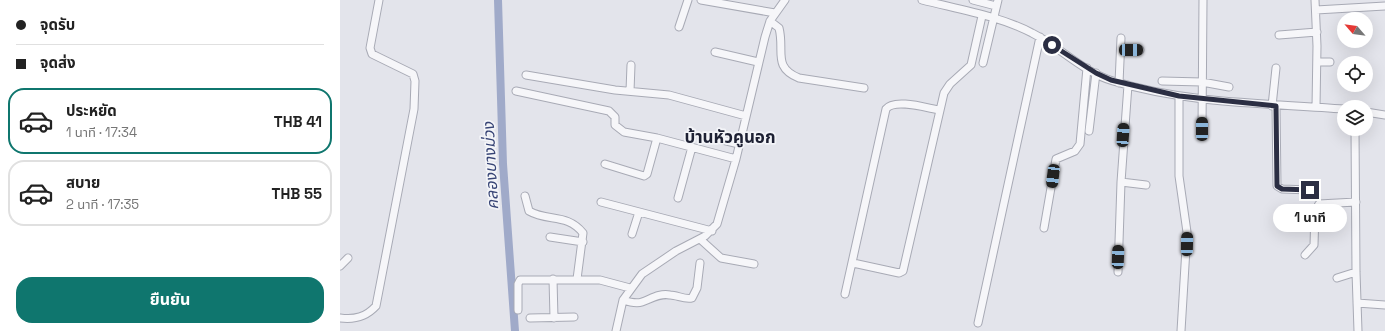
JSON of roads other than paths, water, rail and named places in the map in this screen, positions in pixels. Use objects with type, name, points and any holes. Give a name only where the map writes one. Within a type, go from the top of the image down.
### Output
[{"type":"street","points":[[340,318],[362,318],[370,313],[376,306],[414,109],[415,81],[413,74],[372,54],[370,48],[379,0]]},
{"type":"street","points":[[679,27],[688,0]]},
{"type":"street","points":[[701,0],[775,13]]},
{"type":"street","points":[[616,329],[623,300],[630,288],[642,274],[654,265],[700,239],[712,231],[718,224],[740,144],[758,62],[770,21],[785,0]]},
{"type":"street","points":[[922,0],[982,16],[1026,30],[1040,37],[1087,68],[1119,83],[1179,96],[1202,99],[1274,106],[1337,108]]},
{"type":"street","points":[[973,0],[997,3],[992,19],[983,63]]},
{"type":"street","points":[[1202,129],[1203,0]]},
{"type":"street","points":[[1315,0],[1317,32],[1316,107]]},
{"type":"street","points":[[1316,10],[1385,6]]},
{"type":"street","points":[[853,263],[899,273],[903,271],[939,110],[947,88],[971,65],[982,16]]},
{"type":"street","points":[[770,21],[779,28],[782,40],[781,62],[785,71],[799,78],[864,88]]},
{"type":"street","points":[[1279,35],[1317,32]]},
{"type":"street","points":[[978,323],[1040,37]]},
{"type":"street","points":[[1119,83],[1121,38]]},
{"type":"street","points":[[1121,50],[1140,50]]},
{"type":"street","points":[[715,52],[758,62]]},
{"type":"street","points":[[1317,62],[1330,62]]},
{"type":"street","points":[[630,91],[631,65]]},
{"type":"street","points":[[1044,228],[1056,159],[1076,151],[1080,144],[1087,68]]},
{"type":"street","points":[[1276,68],[1274,106],[1277,186],[1282,189],[1310,190]]},
{"type":"street","points":[[1089,131],[1096,73]]},
{"type":"street","points":[[526,75],[669,96],[746,116]]},
{"type":"street","points":[[1162,81],[1202,82],[1229,87]]},
{"type":"street","points":[[1118,272],[1124,123],[1128,85]]},
{"type":"street","points":[[516,91],[609,111],[615,117],[617,129],[624,132],[657,138],[736,158]]},
{"type":"street","points":[[1179,96],[1179,176],[1185,209],[1187,232],[1181,330]]},
{"type":"street","points":[[845,294],[886,109],[892,104],[899,103],[939,110]]},
{"type":"street","points":[[1373,113],[1385,115]]},
{"type":"street","points":[[1356,136],[1356,272],[1358,331]]},
{"type":"street","points":[[605,164],[644,176],[646,174],[657,138]]},
{"type":"street","points":[[718,139],[740,144]]},
{"type":"street","points":[[678,198],[692,147]]},
{"type":"street","points":[[1121,182],[1146,185]]},
{"type":"street","points":[[524,196],[529,211],[564,219],[574,224],[583,233],[577,279]]},
{"type":"street","points":[[601,202],[712,231]]},
{"type":"street","points":[[1305,255],[1314,245],[1315,211],[1319,204],[1356,202]]},
{"type":"street","points":[[632,234],[639,212]]},
{"type":"street","points":[[550,237],[583,242]]},
{"type":"street","points":[[700,239],[721,258],[754,264]]},
{"type":"street","points":[[340,266],[348,258]]},
{"type":"street","points":[[623,300],[634,303],[642,302],[651,298],[669,294],[688,299],[692,298],[697,288],[700,263]]},
{"type":"street","points":[[1337,278],[1356,272]]},
{"type":"street","points":[[554,279],[554,318]]},
{"type":"street","points":[[518,310],[518,284],[520,280],[577,279],[611,282],[630,288]]},
{"type":"street","points":[[1357,303],[1385,305]]},
{"type":"street","points":[[530,318],[574,317]]},
{"type":"waterway","name":"คลองบางม่วง","points":[[498,0],[503,164],[515,331]]},
{"type":"district","name":"บ้านหัวคูนอก","points":[[730,137]]}]
